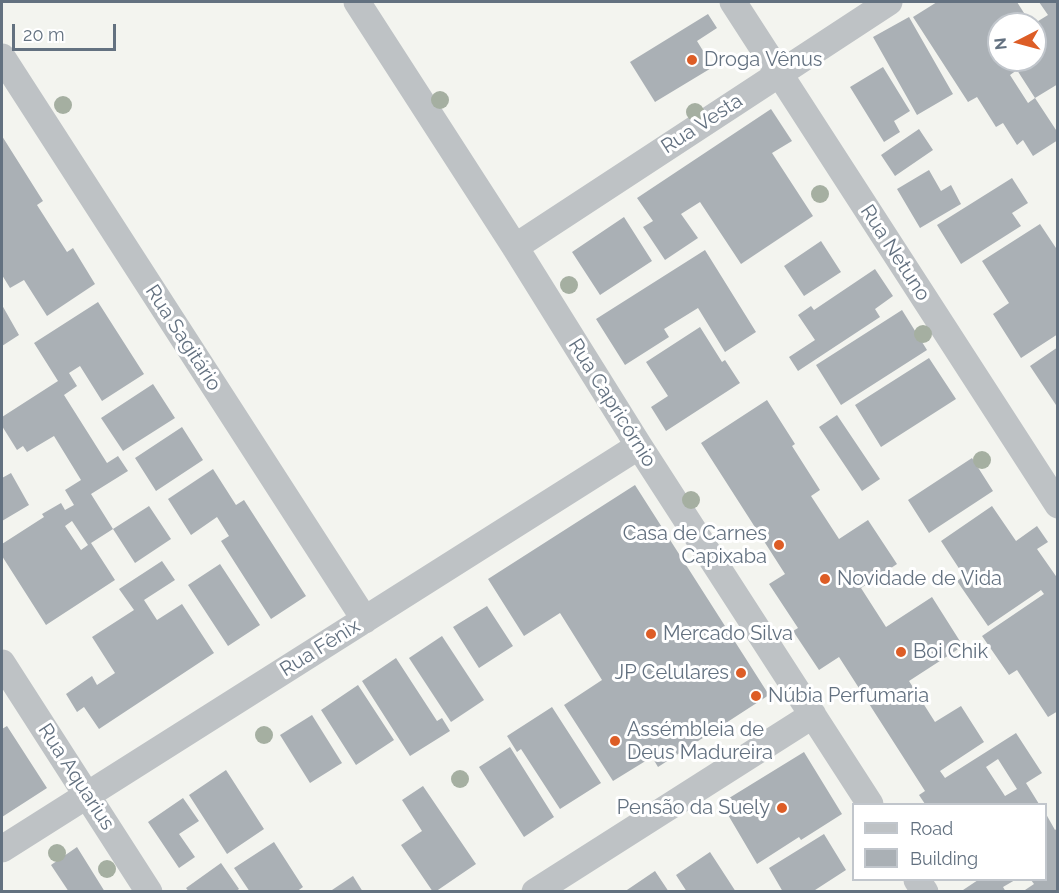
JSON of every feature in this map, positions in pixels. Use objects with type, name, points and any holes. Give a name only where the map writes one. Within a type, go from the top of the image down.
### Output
[{"type":"street","name":"Rua Capricórnio","points":[[357,2],[869,803]]},
{"type":"street","name":"Rua Netuno","points":[[733,2],[1058,505]]},
{"type":"street","name":"Rua Vesta","points":[[515,247],[889,2]]},
{"type":"street","name":"Rua Sagitário","points":[[2,57],[365,620]]},
{"type":"street","name":"Rua Fênix","points":[[2,849],[639,446]]},
{"type":"street","name":"Rua Aquarius","points":[[2,663],[149,891]]},
{"type":"street","points":[[535,891],[813,715]]},
{"type":"building","points":[[937,2],[1017,2],[1023,12],[987,12],[987,72],[1014,72],[1010,75],[1028,103],[1035,98],[1058,133],[1058,140],[1033,156],[1023,140],[1017,145],[1003,123],[996,127],[977,97],[968,102],[913,17]]},
{"type":"building","points":[[1039,2],[1058,2],[1058,84],[1035,98],[1018,72],[1047,72],[1048,15]]},
{"type":"building","points":[[708,14],[717,28],[697,41],[713,67],[655,102],[630,62]]},
{"type":"building","points":[[909,17],[953,94],[917,115],[873,37]]},
{"type":"building","points":[[883,67],[910,111],[894,121],[900,132],[884,142],[850,87]]},
{"type":"building","points":[[771,109],[792,141],[772,153],[813,216],[741,264],[700,202],[681,214],[698,238],[665,260],[643,227],[653,221],[637,198]]},
{"type":"building","points":[[919,129],[933,150],[895,176],[881,155]]},
{"type":"building","points":[[2,136],[43,201],[37,205],[67,252],[73,248],[95,284],[47,316],[24,280],[10,288],[2,275]]},
{"type":"building","points":[[929,170],[941,191],[951,185],[961,204],[920,228],[897,189]]},
{"type":"building","points":[[1012,178],[1028,203],[1012,213],[1021,226],[961,264],[937,225]]},
{"type":"building","points":[[624,217],[652,261],[600,295],[572,252]]},
{"type":"building","points":[[1040,224],[1058,251],[1058,334],[1021,358],[993,314],[1009,303],[982,261]]},
{"type":"building","points":[[821,241],[841,272],[804,296],[784,266]]},
{"type":"building","points":[[705,250],[756,332],[725,352],[698,308],[664,329],[669,337],[625,365],[596,319]]},
{"type":"building","points":[[875,269],[893,296],[875,309],[880,317],[798,371],[789,357],[815,340],[798,315],[811,306],[814,310]]},
{"type":"building","points":[[98,302],[144,374],[102,401],[80,366],[69,373],[77,386],[64,395],[107,463],[118,456],[128,471],[91,494],[113,529],[91,543],[115,580],[46,625],[2,556],[2,544],[44,517],[42,514],[61,503],[65,510],[74,505],[65,490],[81,480],[54,436],[27,452],[23,446],[17,450],[2,426],[2,417],[58,381],[34,343]],"holes":[[[72,521],[88,545],[81,550],[65,526]]]},
{"type":"building","points":[[2,305],[19,335],[2,346]]},
{"type":"building","points":[[902,310],[927,350],[841,405],[816,365]]},
{"type":"building","points":[[700,327],[722,362],[725,360],[740,383],[666,431],[651,407],[668,396],[646,362]]},
{"type":"building","points":[[1058,347],[1058,408],[1030,366]]},
{"type":"building","points":[[929,358],[956,399],[881,447],[855,405]]},
{"type":"building","points":[[153,384],[175,418],[123,451],[101,418]]},
{"type":"building","points":[[767,400],[820,490],[811,496],[839,539],[868,520],[897,564],[861,588],[886,627],[932,597],[963,646],[909,681],[935,722],[961,706],[984,742],[940,771],[945,778],[1016,733],[1042,773],[1026,783],[1038,803],[924,803],[919,795],[925,791],[839,657],[819,670],[793,631],[798,628],[769,584],[785,574],[701,443]],"holes":[[[998,759],[1017,789],[1005,796],[986,767]]]},
{"type":"building","points":[[837,415],[880,479],[862,491],[819,427]]},
{"type":"building","points":[[182,427],[203,460],[156,491],[135,458]]},
{"type":"building","points":[[972,458],[993,491],[929,533],[908,500]]},
{"type":"building","points":[[213,469],[236,505],[244,500],[306,596],[271,619],[221,541],[229,536],[217,517],[191,535],[168,499]]},
{"type":"building","points":[[11,473],[29,505],[2,521],[2,478]]},
{"type":"building","points":[[635,485],[769,695],[658,767],[652,757],[613,781],[564,705],[602,680],[560,613],[524,636],[488,579]]},
{"type":"building","points":[[149,506],[171,539],[135,563],[113,529]]},
{"type":"building","points":[[992,506],[1016,541],[1037,526],[1048,542],[1037,549],[1058,579],[1058,711],[1048,717],[1017,670],[1009,675],[982,636],[1044,594],[1041,590],[988,626],[957,581],[964,576],[941,541]]},
{"type":"building","points":[[162,561],[175,580],[144,600],[157,620],[182,604],[214,653],[99,729],[84,707],[77,712],[66,694],[92,676],[97,685],[115,673],[92,637],[134,610],[119,589]]},
{"type":"building","points":[[220,564],[260,625],[228,646],[188,585]]},
{"type":"building","points":[[487,606],[513,646],[479,668],[453,627]]},
{"type":"building","points":[[442,636],[484,700],[451,722],[409,658]]},
{"type":"building","points":[[396,658],[437,721],[442,718],[450,731],[410,756],[362,681]]},
{"type":"building","points":[[358,685],[394,740],[356,765],[321,710]]},
{"type":"building","points":[[552,707],[601,783],[560,809],[521,749],[517,752],[507,736]]},
{"type":"building","points":[[312,715],[342,763],[310,783],[280,735]]},
{"type":"building","points":[[7,726],[47,788],[2,817],[2,729]]},
{"type":"building","points":[[510,747],[554,817],[524,837],[479,767]]},
{"type":"building","name":"Pensão da Suely","points":[[804,752],[842,814],[801,840],[799,837],[757,864],[721,803]]},
{"type":"building","points":[[226,770],[264,829],[227,854],[189,795]]},
{"type":"building","points":[[423,786],[476,864],[435,892],[401,845],[422,831],[402,800]]},
{"type":"building","points":[[183,798],[199,821],[179,834],[195,857],[179,868],[148,822]]},
{"type":"building","points":[[1047,816],[1055,830],[1058,828],[1058,892],[1022,892],[1034,884],[1032,881],[1047,881]]},
{"type":"building","points":[[824,834],[846,870],[812,892],[783,892],[769,868]]},
{"type":"building","points":[[274,842],[303,887],[296,892],[250,892],[234,868]]},
{"type":"building","points":[[77,847],[105,892],[69,892],[51,865]]},
{"type":"building","points":[[710,852],[736,892],[687,892],[676,875]]},
{"type":"building","points":[[221,863],[239,889],[235,892],[189,892],[186,888]]},
{"type":"building","points":[[655,871],[669,892],[624,892]]},
{"type":"building","points":[[353,876],[363,892],[329,892]]},
{"type":"building","points":[[976,881],[1013,881],[1003,887],[1006,892],[964,892],[963,890]]},
{"type":"place","name":"Droga Vênus","points":[[692,60]]},
{"type":"place","name":"Casa de Carnes Capixaba","points":[[779,545]]},
{"type":"place","name":"Novidade de Vida","points":[[825,579]]},
{"type":"place","name":"Mercado Silva","points":[[651,634]]},
{"type":"place","name":"Boi Chik","points":[[901,652]]},
{"type":"place","name":"JP Celulares","points":[[741,673]]},
{"type":"place","name":"Núbia Perfumaria","points":[[756,696]]},
{"type":"place","name":"Assémbleia de Deus Madureira","points":[[615,741]]},
{"type":"place","name":"Pensão da Suely","points":[[782,808]]}]
